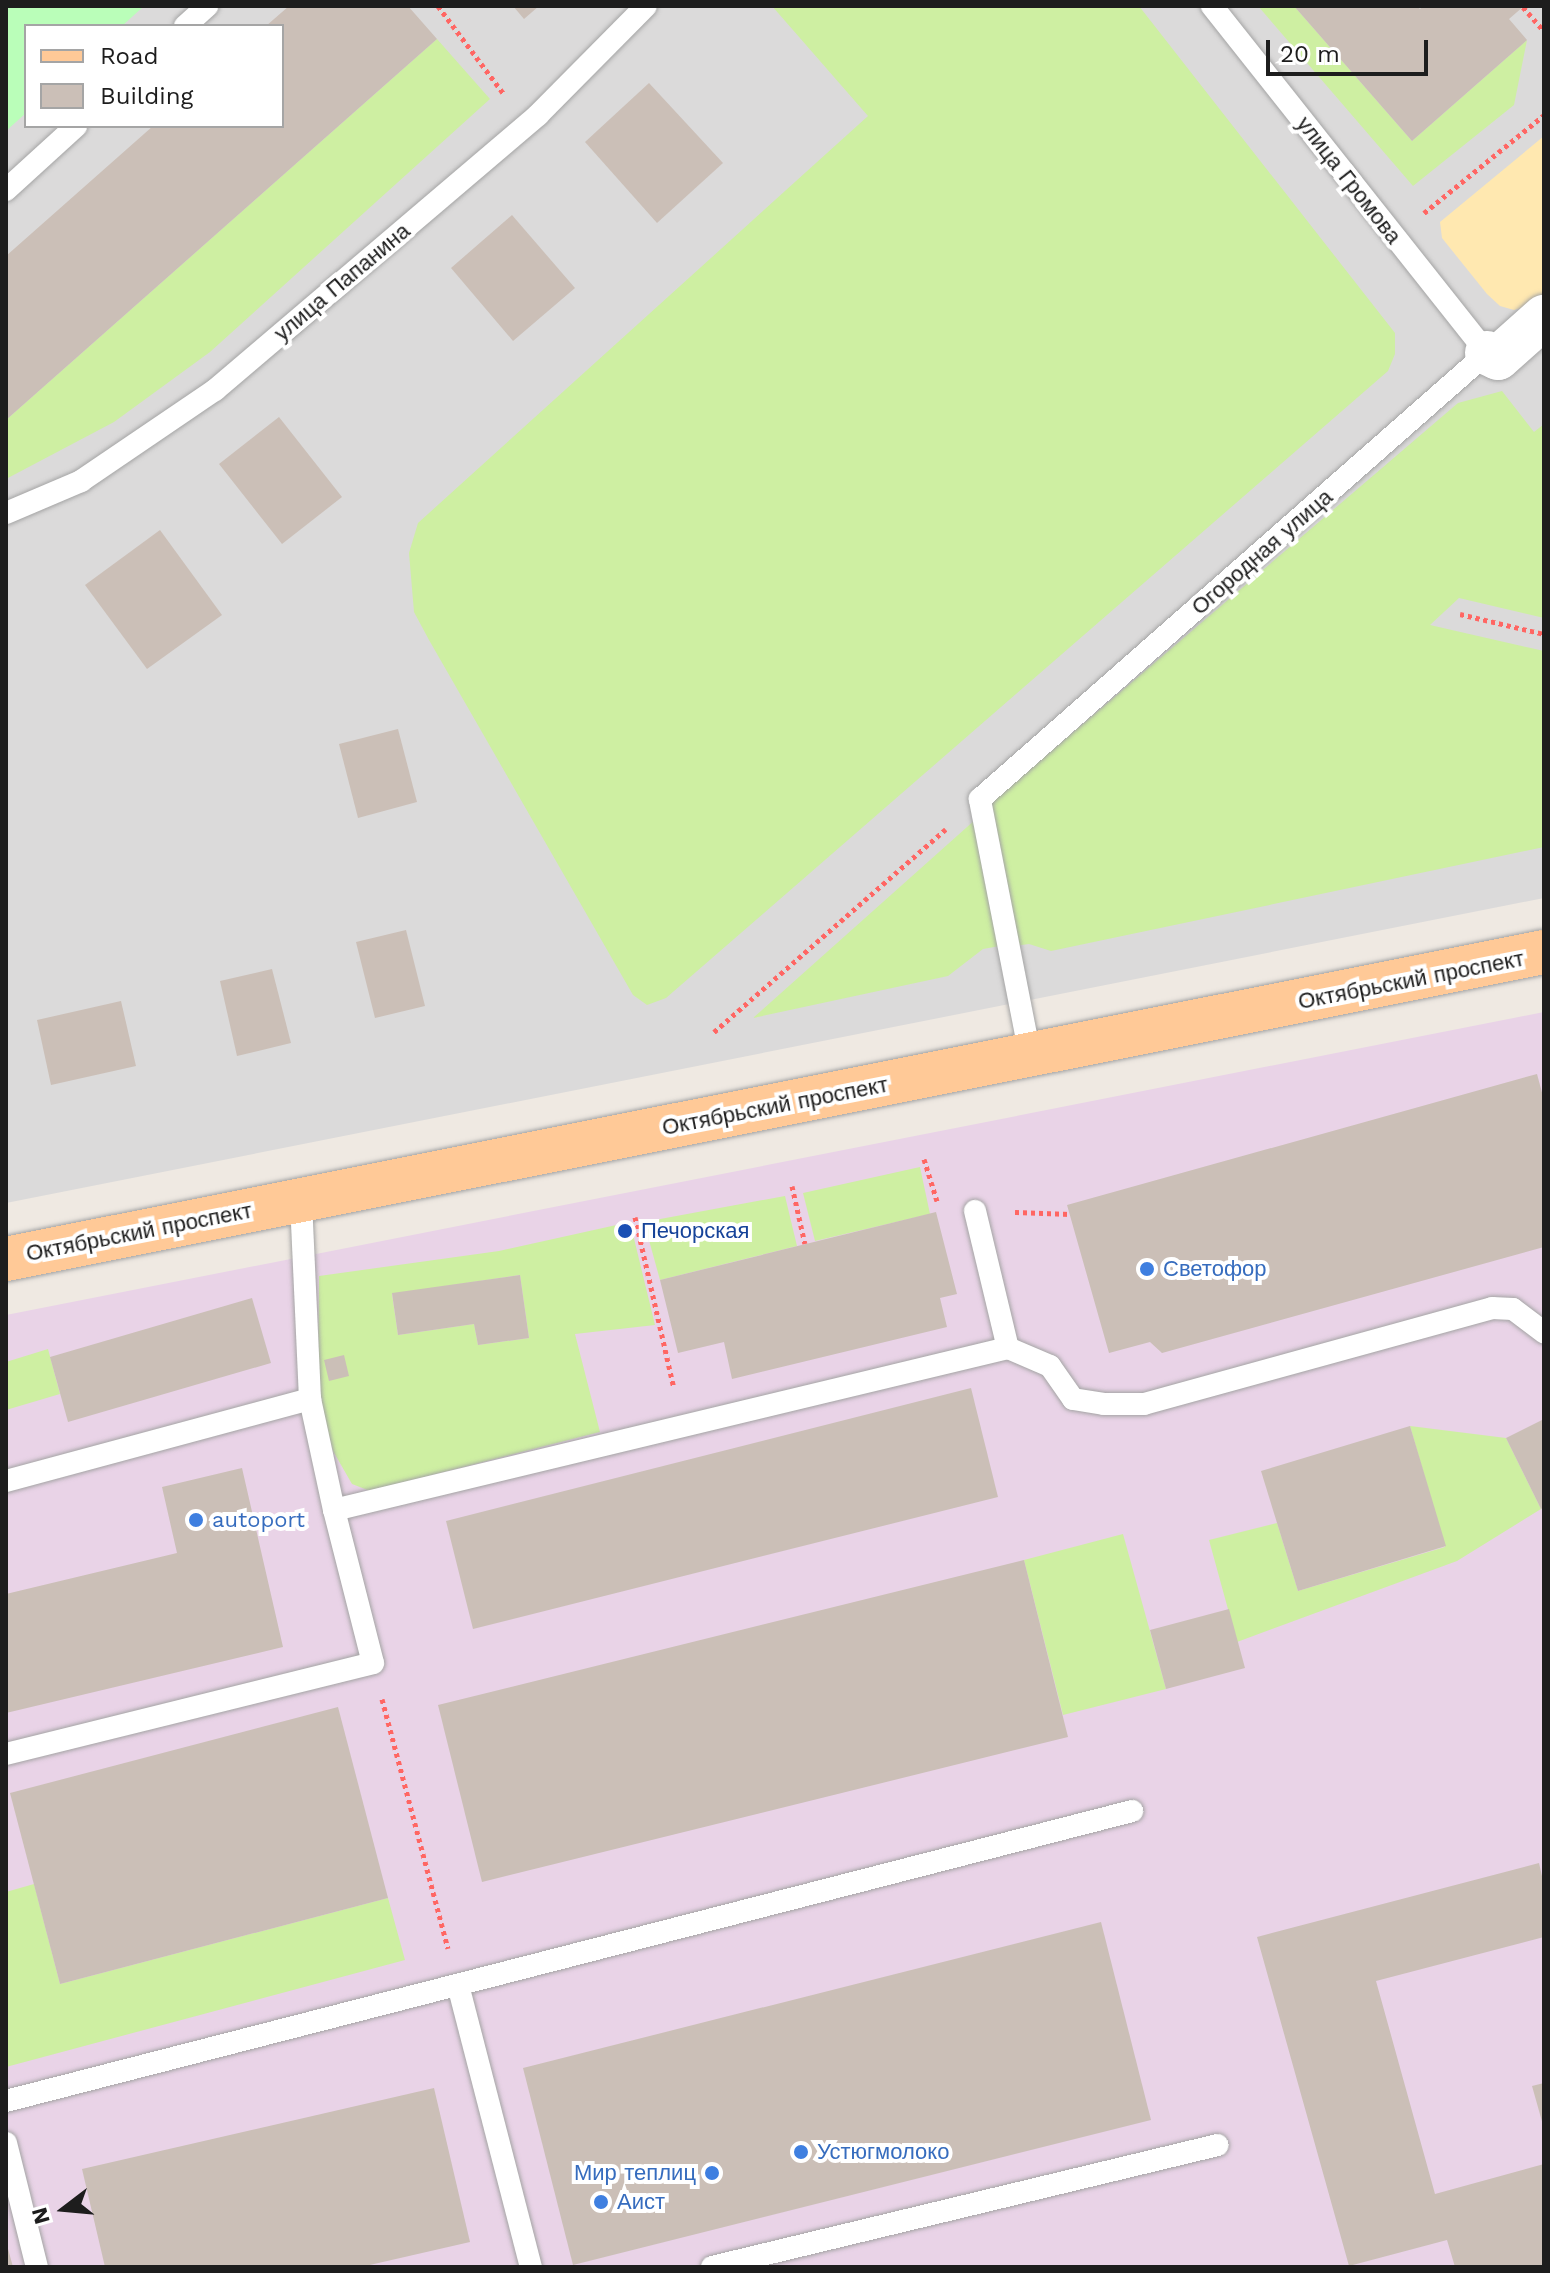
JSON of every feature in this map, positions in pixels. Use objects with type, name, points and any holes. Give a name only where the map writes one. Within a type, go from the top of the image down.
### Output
[{"type":"main road","name":"Октябрьский проспект","points":[[6,1259],[1544,952]]},
{"type":"street","name":"Огородная улица","points":[[1487,353],[1498,358],[1544,317]]},
{"type":"lane","points":[[187,24],[207,6]]},
{"type":"lane","name":"улица Папанина","points":[[6,513],[81,481],[215,390],[538,115],[646,6]]},
{"type":"lane","name":"улица Громова","points":[[1212,6],[1487,353]]},
{"type":"lane","points":[[6,190],[74,128]]},
{"type":"lane","name":"Огородная улица","points":[[980,799],[1487,353]]},
{"type":"lane","points":[[980,799],[1030,1055]]},
{"type":"lane","points":[[6,1754],[373,1663],[334,1510],[310,1399],[301,1199]]},
{"type":"lane","points":[[975,1211],[1008,1348]]},
{"type":"lane","points":[[334,1510],[1008,1348],[1050,1366],[1073,1399],[1104,1404],[1144,1404],[1492,1308],[1513,1309],[1544,1332]]},
{"type":"lane","points":[[6,1481],[310,1399]]},
{"type":"lane","points":[[6,2101],[1132,1811]]},
{"type":"lane","points":[[458,1985],[531,2267]]},
{"type":"lane","points":[[6,2143],[37,2267]]},
{"type":"lane","points":[[712,2267],[1218,2145]]},
{"type":"path","points":[[1523,7],[1544,31]]},
{"type":"path","points":[[1394,237],[1544,115]]},
{"type":"path","points":[[1460,614],[1544,634]]},
{"type":"path","points":[[714,1032],[980,799]]},
{"type":"path","points":[[792,1186],[805,1244]]},
{"type":"path","points":[[635,1217],[683,1426]]},
{"type":"path","points":[[373,1663],[458,1985]]},
{"type":"shaded area","points":[[6,6],[1544,6],[1544,898],[6,1203]]},
{"type":"shaded area","points":[[1544,1012],[1544,2267],[6,2267],[6,1315]]},
{"type":"green space","points":[[6,6],[144,6],[124,24],[24,24],[24,115],[6,131]]},
{"type":"green space","points":[[772,6],[1139,6],[1395,333],[1395,354],[1388,371],[666,998],[647,1005],[633,995],[414,612],[409,553],[418,523],[868,116]]},
{"type":"green space","points":[[1258,6],[1294,6],[1412,141],[1527,40],[1514,105],[1413,186]]},
{"type":"green space","points":[[437,39],[490,99],[210,352],[114,422],[6,479],[6,420]]},
{"type":"green space","points":[[1502,391],[1534,432],[1544,424],[1544,618],[1459,598],[1430,625],[1544,651],[1544,847],[1051,951],[1029,944],[1014,946],[987,806],[1458,403]]},
{"type":"green space","points":[[976,819],[1000,946],[983,949],[948,976],[753,1018]]},
{"type":"green space","points":[[920,1167],[930,1214],[815,1241],[803,1193]]},
{"type":"green space","points":[[785,1196],[797,1246],[660,1280],[644,1222]]},
{"type":"green space","points":[[630,1222],[655,1325],[575,1334],[600,1432],[370,1491],[352,1484],[333,1451],[324,1420],[318,1372],[319,1276],[499,1251]],"holes":[[[520,1275],[529,1338],[478,1345],[474,1324],[398,1335],[392,1294]]]},
{"type":"green space","points":[[48,1349],[60,1394],[6,1410],[6,1362]]},
{"type":"green space","points":[[1410,1426],[1506,1438],[1541,1509],[1457,1561],[1237,1642],[1209,1540],[1277,1523],[1298,1591],[1445,1547]]},
{"type":"green space","points":[[1123,1534],[1166,1689],[1063,1715],[1024,1560]]},
{"type":"green space","points":[[34,1884],[60,1984],[388,1898],[405,1960],[6,2067],[6,1892]]},
{"type":"sand","points":[[1544,136],[1544,295],[1534,304],[1514,310],[1500,306],[1487,294],[1442,238],[1440,222]]},
{"type":"building","points":[[289,6],[408,6],[437,39],[6,420],[6,256],[151,128],[284,128],[284,24],[268,24]]},
{"type":"building","points":[[513,6],[539,6],[524,19]]},
{"type":"building","points":[[1294,6],[1417,6],[1420,9],[1423,6],[1524,6],[1509,19],[1527,40],[1412,141]]},
{"type":"building","points":[[649,83],[723,163],[657,223],[585,142]]},
{"type":"building","points":[[512,215],[575,288],[513,341],[451,268]]},
{"type":"building","points":[[279,417],[342,497],[282,544],[219,464]]},
{"type":"building","points":[[160,530],[222,615],[147,669],[85,585]]},
{"type":"building","points":[[398,729],[417,802],[358,818],[339,744]]},
{"type":"building","points":[[406,930],[425,1006],[375,1018],[356,942]]},
{"type":"building","points":[[272,969],[291,1043],[237,1056],[220,981]]},
{"type":"building","points":[[121,1001],[136,1066],[51,1085],[37,1020]]},
{"type":"building","points":[[1537,1074],[1544,1100],[1544,1247],[1162,1353],[1150,1342],[1109,1353],[1067,1205]]},
{"type":"building","points":[[936,1212],[957,1294],[940,1298],[947,1327],[732,1379],[724,1342],[678,1353],[660,1280]]},
{"type":"building","points":[[520,1275],[529,1338],[478,1345],[474,1324],[398,1335],[392,1293]]},
{"type":"building","points":[[252,1298],[271,1363],[68,1422],[50,1357]]},
{"type":"building","points":[[344,1355],[349,1376],[329,1381],[324,1360]]},
{"type":"building","points":[[971,1388],[998,1497],[473,1629],[446,1521]]},
{"type":"building","points":[[1544,1419],[1544,1507],[1541,1509],[1506,1438]]},
{"type":"building","points":[[1410,1426],[1446,1546],[1298,1591],[1261,1471]]},
{"type":"building","points":[[242,1468],[283,1647],[6,1713],[6,1594],[177,1553],[162,1487]]},
{"type":"building","points":[[1024,1560],[1068,1737],[482,1882],[438,1705]]},
{"type":"building","points":[[1229,1609],[1245,1668],[1166,1689],[1150,1630]]},
{"type":"building","points":[[338,1707],[388,1898],[60,1984],[10,1793]]},
{"type":"building","points":[[1539,1863],[1544,1885],[1544,1937],[1376,1981],[1435,2194],[1544,2164],[1544,2267],[1455,2267],[1447,2240],[1349,2266],[1257,1937]]},
{"type":"building","points":[[1101,1922],[1151,2120],[573,2265],[523,2068]]},
{"type":"building","points":[[1544,2083],[1544,2125],[1543,2125],[1532,2086]]},
{"type":"building","points":[[434,2088],[470,2242],[361,2267],[105,2267],[82,2169]]},
{"type":"building","points":[[7,2245],[13,2267],[6,2267]]},
{"type":"place","name":"Печорская","points":[[625,1231]]},
{"type":"place","name":"Светофор","points":[[1147,1269]]},
{"type":"place","name":"autoport","points":[[196,1520]]},
{"type":"place","name":"Устюгмолоко","points":[[801,2152]]},
{"type":"place","name":"Мир теплиц","points":[[712,2173]]},
{"type":"place","name":"Аист","points":[[601,2202]]}]
